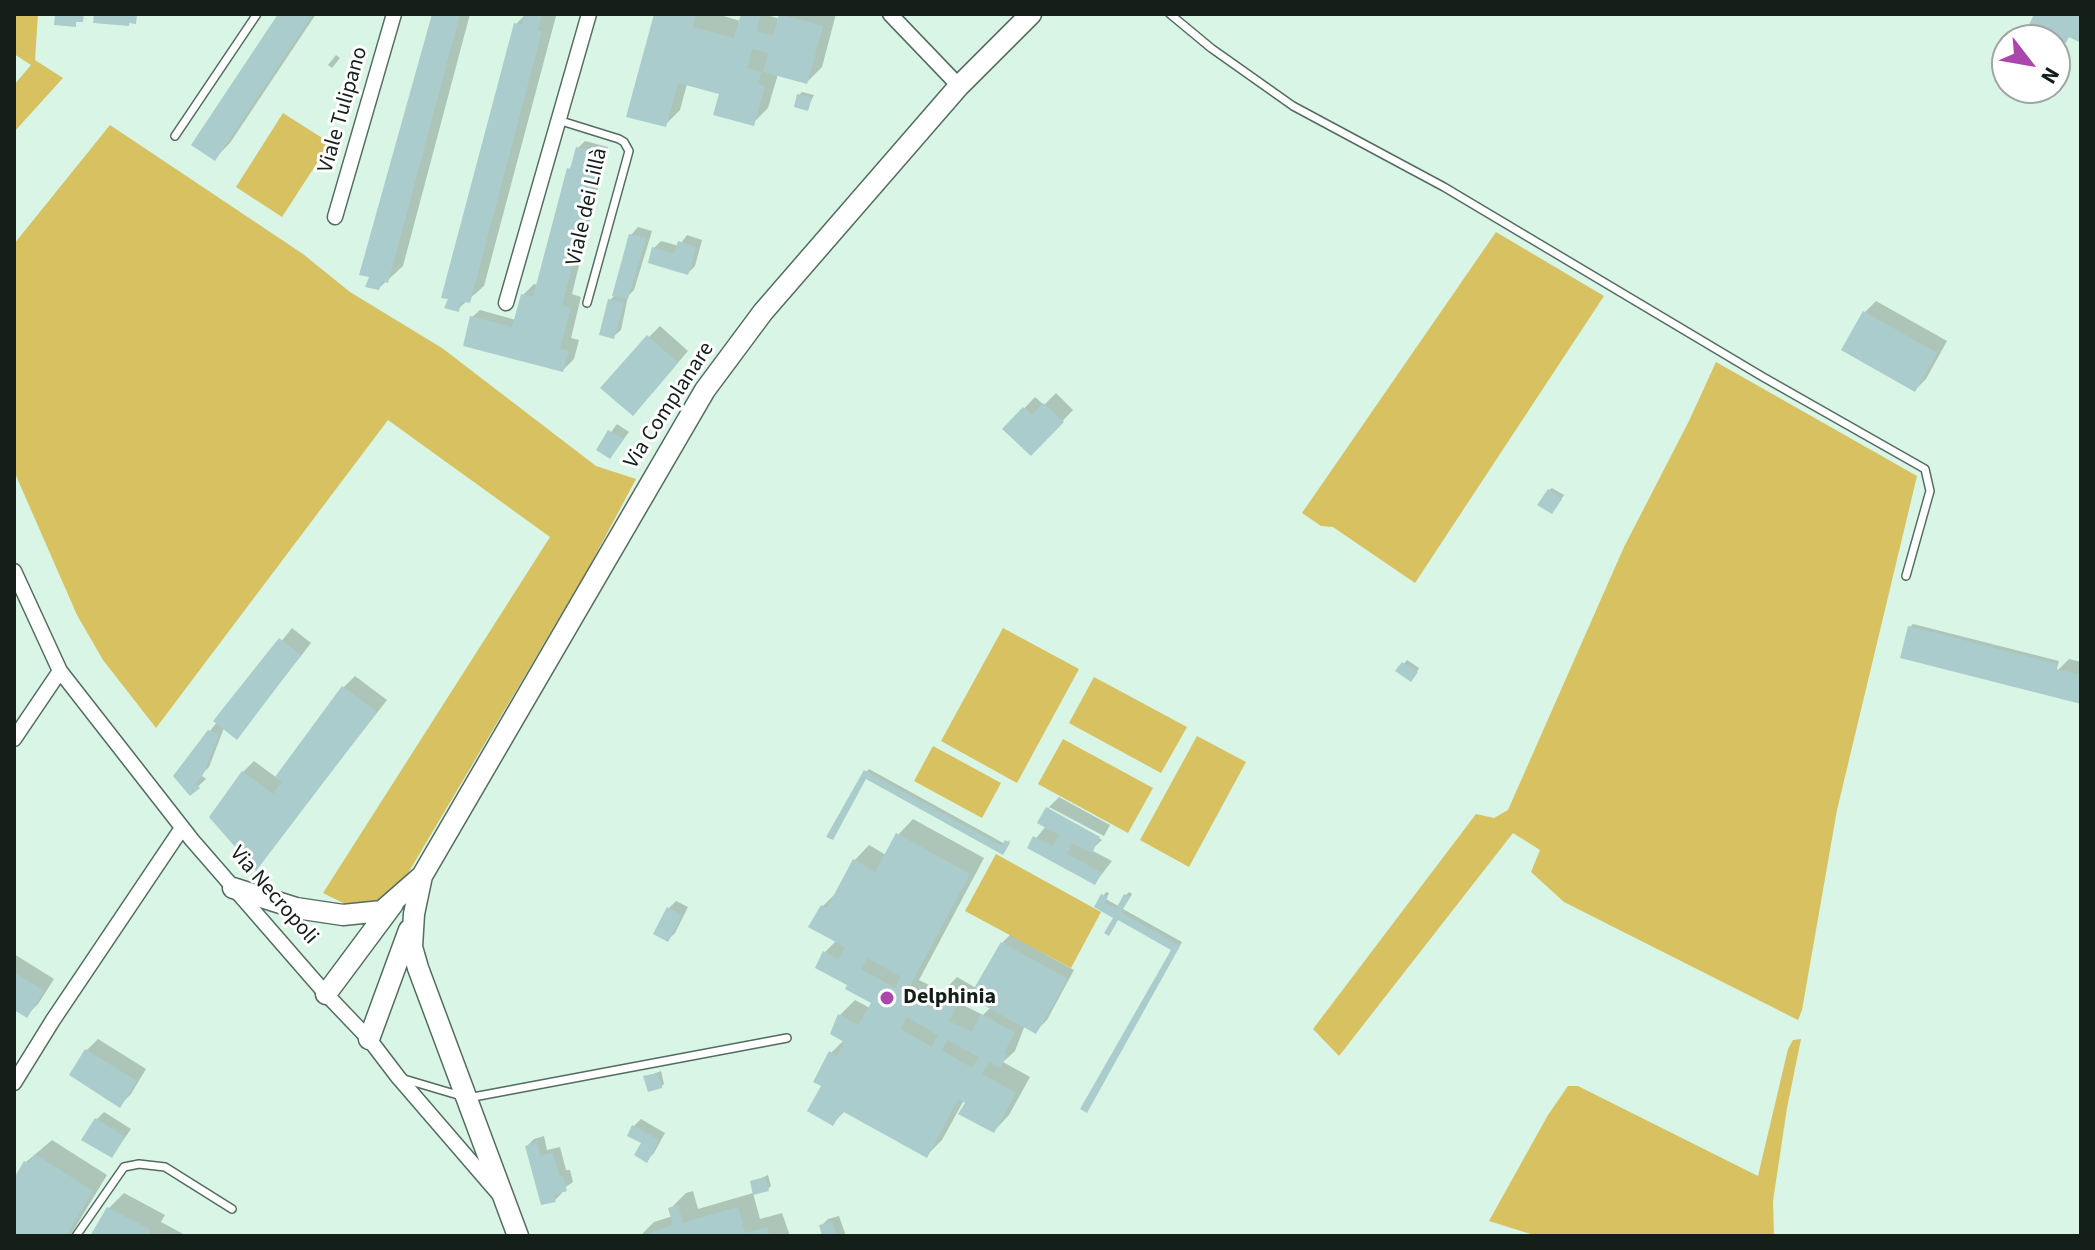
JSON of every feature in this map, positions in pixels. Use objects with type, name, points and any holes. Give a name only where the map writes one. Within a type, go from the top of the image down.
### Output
[{"type":"main road","name":"Via Complanare","points":[[422,876],[705,390],[763,312],[959,86],[1031,14]]},
{"type":"main road","points":[[233,888],[296,908],[343,915],[382,911],[422,876]]},
{"type":"main road","points":[[369,1039],[414,914],[422,876]]},
{"type":"main road","points":[[326,994],[398,897]]},
{"type":"main road","points":[[414,914],[412,947],[430,1007],[442,1029],[503,1199]]},
{"type":"main road","name":"Via Necropoli","points":[[503,1199],[518,1236]]},
{"type":"street","name":"Viale Tulipano","points":[[335,217],[394,14]]},
{"type":"street","points":[[506,303],[589,14]]},
{"type":"street","points":[[890,14],[959,86]]},
{"type":"street","name":"Via Necropoli","points":[[14,571],[60,671],[182,828],[369,1039],[503,1199]]},
{"type":"street","points":[[14,739],[60,671]]},
{"type":"street","points":[[14,1083],[182,828]]},
{"type":"lane","points":[[175,136],[257,14]]},
{"type":"lane","points":[[1170,14],[1211,48],[1293,106],[1444,187],[1724,354],[1925,469],[1930,491],[1906,576]]},
{"type":"lane","name":"Viale dei Lillà","points":[[558,120],[619,139],[629,151],[587,303]]},
{"type":"lane","points":[[398,1077],[468,1098],[787,1038]]},
{"type":"lane","points":[[76,1236],[124,1167],[139,1164],[152,1163],[165,1167],[232,1209]]},
{"type":"shaded area","points":[[14,14],[38,14],[35,60],[63,78],[14,132],[14,85],[31,65],[14,54]]},
{"type":"shaded area","points":[[283,113],[330,143],[282,217],[236,187]]},
{"type":"shaded area","points":[[110,125],[303,254],[350,292],[442,348],[596,466],[636,479],[588,569],[404,880],[389,896],[370,905],[347,905],[323,893],[550,537],[388,420],[156,728],[103,660],[77,615],[14,471],[14,244]]},
{"type":"shaded area","points":[[1496,232],[1604,296],[1415,583],[1333,527],[1321,526],[1302,513]]},
{"type":"shaded area","points":[[1716,362],[1917,476],[1837,810],[1798,1020],[1564,902],[1531,872],[1540,850],[1513,833],[1339,1056],[1313,1029],[1476,814],[1494,818],[1508,810],[1624,547]]},
{"type":"shaded area","points":[[1003,628],[1079,669],[1017,783],[941,741]]},
{"type":"shaded area","points":[[1094,677],[1187,727],[1161,773],[1069,723]]},
{"type":"shaded area","points":[[1197,736],[1246,762],[1189,867],[1140,840]]},
{"type":"shaded area","points":[[1063,739],[1153,788],[1128,833],[1038,784]]},
{"type":"shaded area","points":[[933,746],[1001,783],[982,818],[914,781]]},
{"type":"shaded area","points":[[996,854],[1101,912],[1071,968],[965,911]]},
{"type":"shaded area","points":[[1801,1039],[1773,1201],[1774,1236],[1537,1236],[1489,1221],[1548,1115],[1568,1086],[1578,1086],[1758,1176],[1788,1049],[1793,1040]]},
{"type":"building","points":[[55,14],[84,14],[83,22],[76,22],[76,27],[54,25]]},
{"type":"building","points":[[94,14],[137,14],[136,24],[93,23]]},
{"type":"building","points":[[278,14],[313,14],[215,161],[191,145]]},
{"type":"building","points":[[432,14],[460,14],[388,283],[382,281],[379,290],[365,287],[369,277],[359,275]]},
{"type":"building","points":[[525,14],[542,14],[538,31],[542,31],[470,303],[461,301],[459,312],[444,308],[448,299],[441,298],[514,23],[522,25]]},
{"type":"building","points":[[654,14],[696,14],[693,27],[734,38],[741,14],[761,14],[756,31],[773,36],[779,14],[823,26],[807,84],[763,72],[768,53],[752,49],[747,68],[761,72],[758,84],[765,86],[754,126],[713,115],[719,94],[678,83],[666,127],[626,117]]},
{"type":"building","points":[[2029,14],[2081,14],[2081,43],[2071,38],[2071,24],[2029,24],[2033,16]]},
{"type":"building","points":[[797,94],[812,98],[808,111],[794,107]]},
{"type":"building","points":[[576,147],[602,154],[562,305],[571,308],[560,349],[569,351],[563,372],[463,346],[470,316],[512,327],[521,294],[533,297],[567,168],[570,169]]},
{"type":"building","points":[[629,234],[646,238],[628,299],[612,296]]},
{"type":"building","points":[[678,241],[696,247],[688,275],[648,263],[652,247],[674,254]]},
{"type":"building","points":[[608,299],[624,303],[614,339],[599,335]]},
{"type":"building","points":[[1863,311],[1937,353],[1915,392],[1841,350]]},
{"type":"building","points":[[647,335],[678,363],[633,416],[600,388]]},
{"type":"building","points":[[1043,403],[1064,422],[1031,456],[1002,429],[1023,407],[1032,415]]},
{"type":"building","points":[[608,430],[624,439],[610,459],[596,450]]},
{"type":"building","points":[[1548,489],[1562,499],[1552,514],[1537,505]]},
{"type":"building","points":[[1908,626],[2057,664],[2056,669],[2081,675],[2081,704],[1900,658]]},
{"type":"building","points":[[279,638],[301,655],[237,740],[213,721]]},
{"type":"building","points":[[1402,662],[1418,672],[1411,682],[1395,671]]},
{"type":"building","points":[[342,686],[377,712],[256,871],[209,817],[242,771],[273,794],[282,782],[275,777]]},
{"type":"building","points":[[208,730],[219,734],[202,777],[195,783],[200,788],[190,796],[173,776]]},
{"type":"building","points":[[864,770],[1001,846],[1005,840],[1010,843],[1003,855],[866,779],[833,840],[826,837]]},
{"type":"building","points":[[1046,807],[1100,837],[1092,853],[1073,843],[1067,854],[1102,873],[1095,885],[1027,848],[1033,836],[1053,846],[1059,835],[1037,823]]},
{"type":"building","name":"Delphinia","points":[[896,833],[970,874],[905,995],[932,1009],[940,991],[959,1001],[949,1021],[972,1032],[981,1014],[1015,1033],[1004,1052],[1007,1054],[1000,1068],[989,1062],[982,1074],[1016,1093],[994,1133],[958,1114],[965,1103],[958,1099],[927,1158],[842,1111],[833,1126],[807,1111],[821,1086],[813,1082],[829,1051],[837,1056],[844,1042],[830,1034],[838,1014],[858,1025],[871,1003],[845,989],[847,985],[815,968],[823,951],[838,959],[845,947],[808,927],[821,905],[827,908],[853,859],[875,872]],"holes":[[[868,958],[901,977],[895,988],[861,969]],[[907,1017],[938,1035],[932,1047],[900,1029]],[[948,1040],[979,1057],[972,1068],[941,1050]]]},
{"type":"building","points":[[1101,894],[1108,897],[1104,902],[1116,909],[1124,894],[1130,897],[1121,912],[1180,946],[1087,1113],[1080,1109],[1171,950],[1118,920],[1109,936],[1104,933],[1113,918],[1094,907]]},
{"type":"building","points":[[667,907],[682,915],[668,942],[653,934]]},
{"type":"building","points":[[1001,942],[1068,979],[1036,1034],[969,997]]},
{"type":"building","points":[[14,972],[44,991],[27,1018],[14,1010]]},
{"type":"building","points":[[85,1049],[137,1081],[120,1108],[69,1075]]},
{"type":"building","points":[[658,1073],[662,1088],[648,1092],[643,1076]]},
{"type":"building","points":[[95,1118],[125,1137],[112,1158],[81,1140]]},
{"type":"building","points":[[632,1125],[659,1140],[647,1163],[634,1155],[641,1143],[627,1136]]},
{"type":"building","points":[[537,1142],[540,1156],[553,1153],[567,1191],[553,1195],[556,1202],[541,1205],[525,1146]]},
{"type":"building","points":[[35,1154],[93,1191],[66,1236],[14,1236],[14,1178],[24,1161],[29,1163]]},
{"type":"building","points":[[765,1177],[769,1191],[753,1195],[750,1181]]},
{"type":"building","points":[[678,1205],[683,1223],[738,1207],[745,1233],[767,1227],[770,1236],[641,1236],[673,1225],[668,1208]]},
{"type":"building","points":[[107,1207],[151,1230],[148,1236],[90,1236]]},
{"type":"building","points":[[832,1222],[837,1236],[822,1236],[819,1225]]},
{"type":"place","name":"Delphinia","points":[[887,998]]}]
